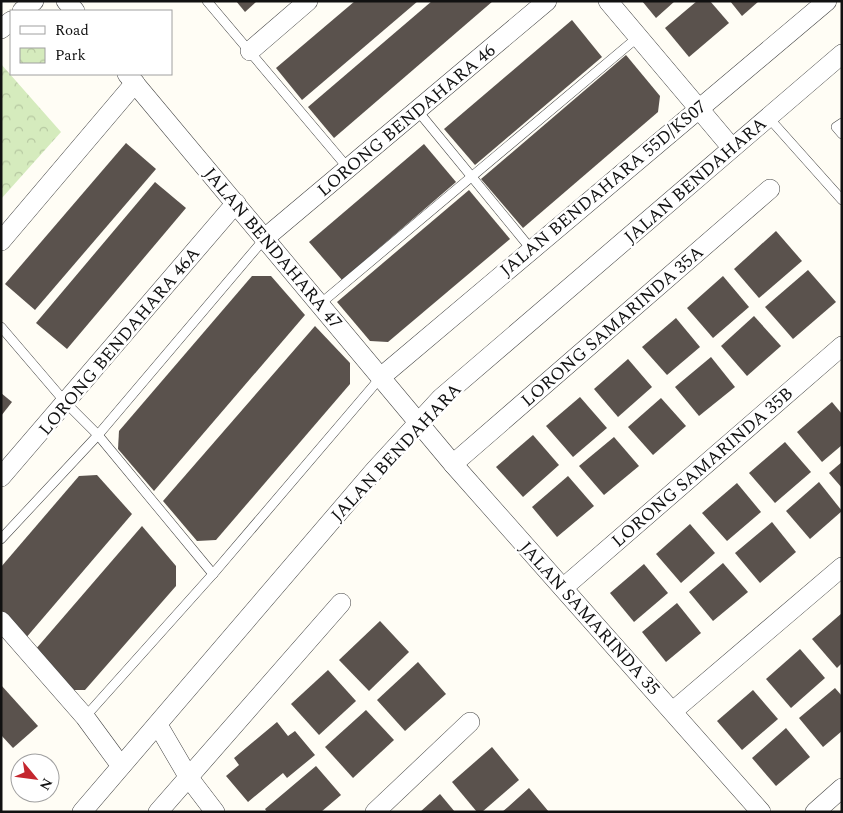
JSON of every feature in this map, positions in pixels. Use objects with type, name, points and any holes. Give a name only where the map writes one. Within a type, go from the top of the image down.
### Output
[{"type":"street","points":[[23,10],[34,1]]},
{"type":"street","points":[[250,51],[308,1]]},
{"type":"street","name":"LORONG BENDAHARA 46","points":[[265,238],[546,1]]},
{"type":"street","points":[[608,1],[732,148]]},
{"type":"street","name":"JALAN BENDAHARA 55D/KS07","points":[[381,377],[827,1]]},
{"type":"street","name":"JALAN BENDAHARA","points":[[82,812],[374,471],[441,398],[842,54]]},
{"type":"street","points":[[1,242],[131,79]]},
{"type":"street","name":"JALAN BENDAHARA 47","points":[[131,79],[420,423]]},
{"type":"street","name":"LORONG SAMARINDA 35A","points":[[453,464],[770,189]]},
{"type":"street","name":"LORONG BENDAHARA 46A","points":[[1,477],[236,204]]},
{"type":"street","name":"LORONG SAMARINDA 35B","points":[[563,588],[842,346]]},
{"type":"street","name":"JALAN SAMARINDA 35","points":[[420,423],[453,464],[761,812]]},
{"type":"street","points":[[673,711],[842,567]]},
{"type":"street","points":[[158,812],[341,603]]},
{"type":"street","points":[[1,621],[85,717],[122,766]]},
{"type":"street","points":[[375,812],[470,722]]},
{"type":"street","points":[[158,725],[189,778],[215,812]]},
{"type":"street","points":[[814,812],[842,788]]},
{"type":"lane","points":[[207,1],[348,168]]},
{"type":"lane","points":[[320,304],[638,36]]},
{"type":"lane","points":[[417,110],[532,249]]},
{"type":"lane","points":[[768,117],[842,200]]},
{"type":"lane","points":[[842,123],[836,127],[842,134]]},
{"type":"lane","points":[[1,540],[98,435],[265,238]]},
{"type":"lane","points":[[1,327],[66,403],[98,435],[213,574]]},
{"type":"lane","points":[[85,717],[213,574],[381,377]]},
{"type":"green space","points":[[1,64],[61,132],[1,199]]},
{"type":"building","points":[[236,1],[257,1],[245,12]]},
{"type":"building","points":[[355,1],[418,1],[302,100],[276,68]]},
{"type":"building","points":[[432,1],[493,1],[334,138],[308,107]]},
{"type":"building","points":[[642,1],[675,1],[656,18]]},
{"type":"building","points":[[697,1],[710,1],[729,23],[689,57],[665,28]]},
{"type":"building","points":[[730,1],[759,1],[742,16]]},
{"type":"building","points":[[572,20],[602,57],[475,165],[444,129]]},
{"type":"building","points":[[626,55],[660,96],[658,112],[523,228],[481,179]]},
{"type":"building","points":[[126,143],[156,169],[35,310],[5,284]]},
{"type":"building","points":[[424,144],[456,182],[342,280],[309,242]]},
{"type":"building","points":[[155,182],[186,208],[67,349],[36,323]]},
{"type":"building","points":[[469,190],[510,239],[388,342],[370,341],[337,302]]},
{"type":"building","points":[[776,231],[802,261],[759,298],[734,269]]},
{"type":"building","points":[[808,270],[836,302],[793,339],[765,307]]},
{"type":"building","points":[[252,276],[271,276],[305,315],[154,491],[118,449],[119,431]]},
{"type":"building","points":[[723,276],[749,307],[713,338],[687,308]]},
{"type":"building","points":[[754,316],[781,346],[747,376],[721,346]]},
{"type":"building","points":[[676,318],[700,347],[667,375],[642,347]]},
{"type":"building","points":[[315,326],[350,363],[350,384],[216,540],[197,541],[163,501]]},
{"type":"building","points":[[711,357],[735,387],[699,416],[675,387]]},
{"type":"building","points":[[628,359],[652,387],[618,417],[594,389]]},
{"type":"building","points":[[1,393],[12,402],[1,416]]},
{"type":"building","points":[[580,397],[607,428],[573,457],[546,426]]},
{"type":"building","points":[[661,398],[686,426],[653,455],[628,427]]},
{"type":"building","points":[[832,402],[842,414],[842,445],[822,462],[797,432]]},
{"type":"building","points":[[533,435],[559,465],[523,497],[496,467]]},
{"type":"building","points":[[614,437],[639,466],[604,495],[579,466]]},
{"type":"building","points":[[785,442],[811,472],[775,503],[749,473]]},
{"type":"building","points":[[842,462],[842,488],[829,473]]},
{"type":"building","points":[[97,475],[132,514],[25,639],[1,612],[1,567],[79,476]]},
{"type":"building","points":[[568,476],[594,506],[557,537],[532,507]]},
{"type":"building","points":[[819,482],[842,511],[810,539],[786,511]]},
{"type":"building","points":[[737,483],[761,512],[727,541],[702,513]]},
{"type":"building","points":[[772,522],[796,552],[760,583],[735,553]]},
{"type":"building","points":[[690,524],[715,553],[681,583],[656,554]]},
{"type":"building","points":[[142,526],[176,566],[176,586],[85,690],[69,690],[35,650]]},
{"type":"building","points":[[723,563],[748,592],[713,621],[689,592]]},
{"type":"building","points":[[644,564],[668,593],[634,622],[610,593]]},
{"type":"building","points":[[677,603],[701,633],[666,662],[642,632]]},
{"type":"building","points":[[842,613],[842,663],[837,668],[812,639]]},
{"type":"building","points":[[380,621],[409,652],[369,691],[339,660]]},
{"type":"building","points":[[800,649],[825,678],[791,708],[766,679]]},
{"type":"building","points":[[418,662],[446,694],[405,731],[377,700]]},
{"type":"building","points":[[328,670],[356,701],[319,735],[291,704]]},
{"type":"building","points":[[1,685],[38,726],[13,748],[1,735]]},
{"type":"building","points":[[835,688],[842,696],[842,731],[823,747],[799,718]]},
{"type":"building","points":[[753,690],[778,719],[742,750],[717,721]]},
{"type":"building","points":[[366,710],[394,740],[353,778],[325,747]]},
{"type":"building","points":[[277,722],[288,736],[295,731],[315,755],[287,778],[283,773],[248,802],[226,776],[239,765],[234,758]]},
{"type":"building","points":[[786,728],[810,757],[776,786],[752,758]]},
{"type":"building","points":[[492,747],[519,780],[482,812],[477,812],[452,782]]},
{"type":"building","points":[[316,766],[341,795],[321,812],[267,812],[265,809]]},
{"type":"building","points":[[529,788],[549,812],[502,812],[508,807]]},
{"type":"building","points":[[440,794],[455,812],[420,812]]}]
